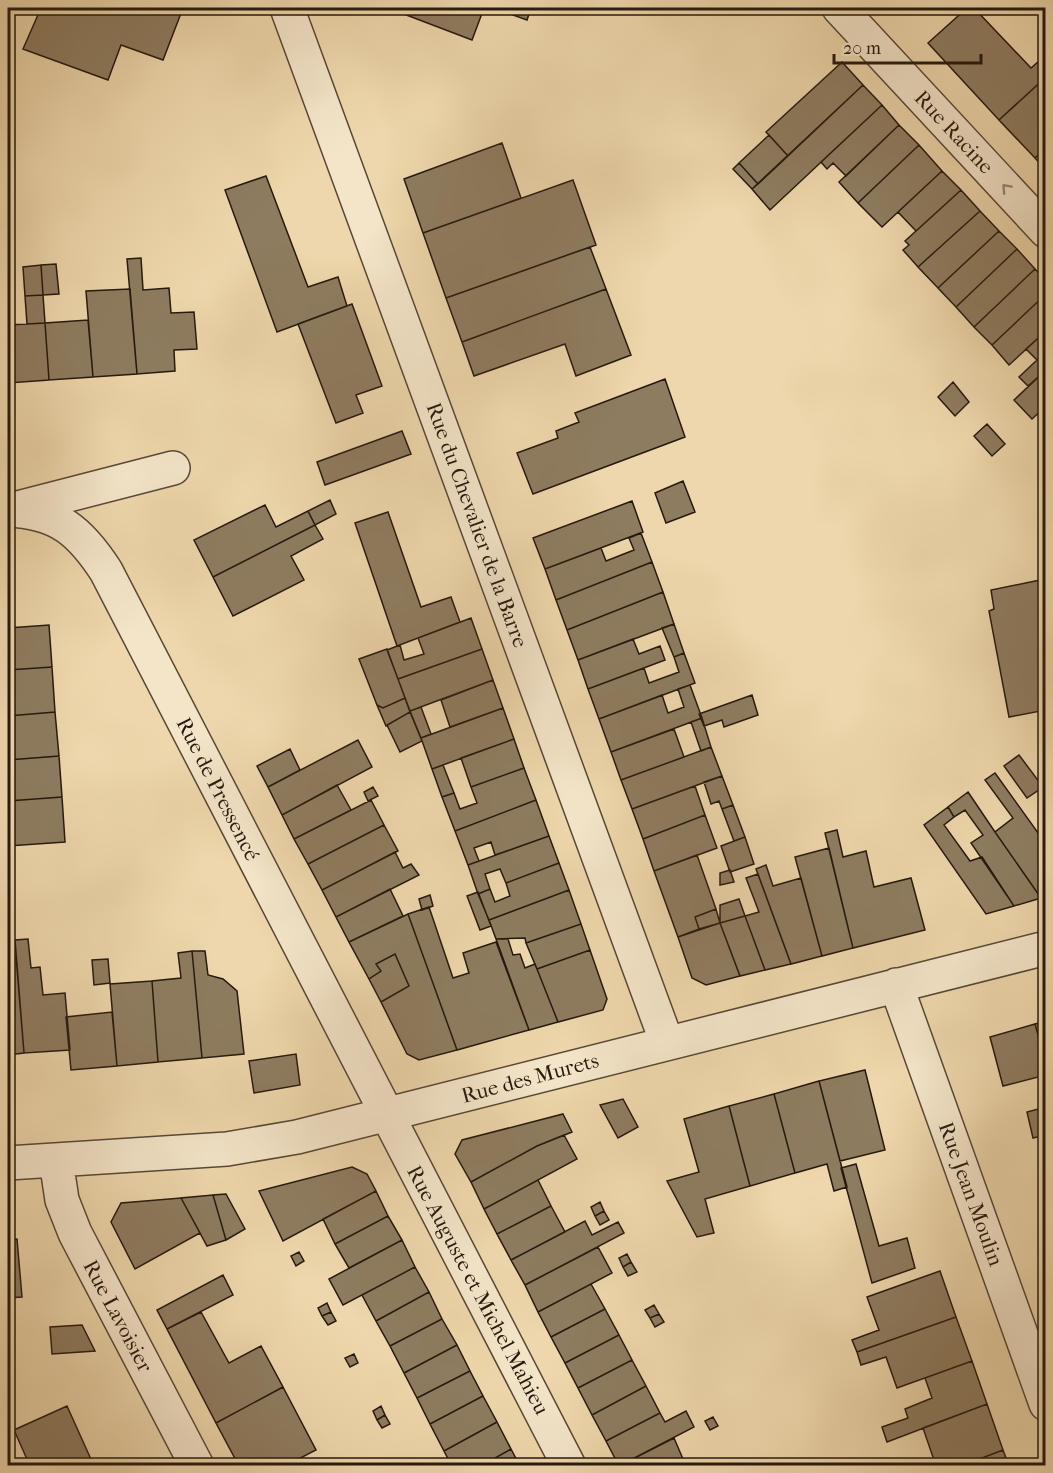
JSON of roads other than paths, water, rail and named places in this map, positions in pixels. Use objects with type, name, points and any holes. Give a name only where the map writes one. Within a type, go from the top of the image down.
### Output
[{"type":"street","name":"Rue du Chevalier de la Barre","points":[[287,8],[667,1042]]},
{"type":"street","name":"Rue Racine","points":[[839,8],[1046,231]]},
{"type":"street","points":[[8,510],[173,468]]},
{"type":"street","name":"Rue de Pressencé","points":[[8,510],[46,515],[66,525],[81,536],[106,571],[386,1115]]},
{"type":"street","name":"Rue des Murets","points":[[8,1163],[227,1149],[297,1137],[1046,948]]},
{"type":"street","name":"Rue Jean Moulin","points":[[896,985],[1046,1404]]},
{"type":"street","name":"Rue Auguste et Michel Mahieu","points":[[386,1115],[569,1466]]},
{"type":"street","name":"Rue Lavoisier","points":[[56,1160],[62,1200],[75,1233],[197,1466]]}]
